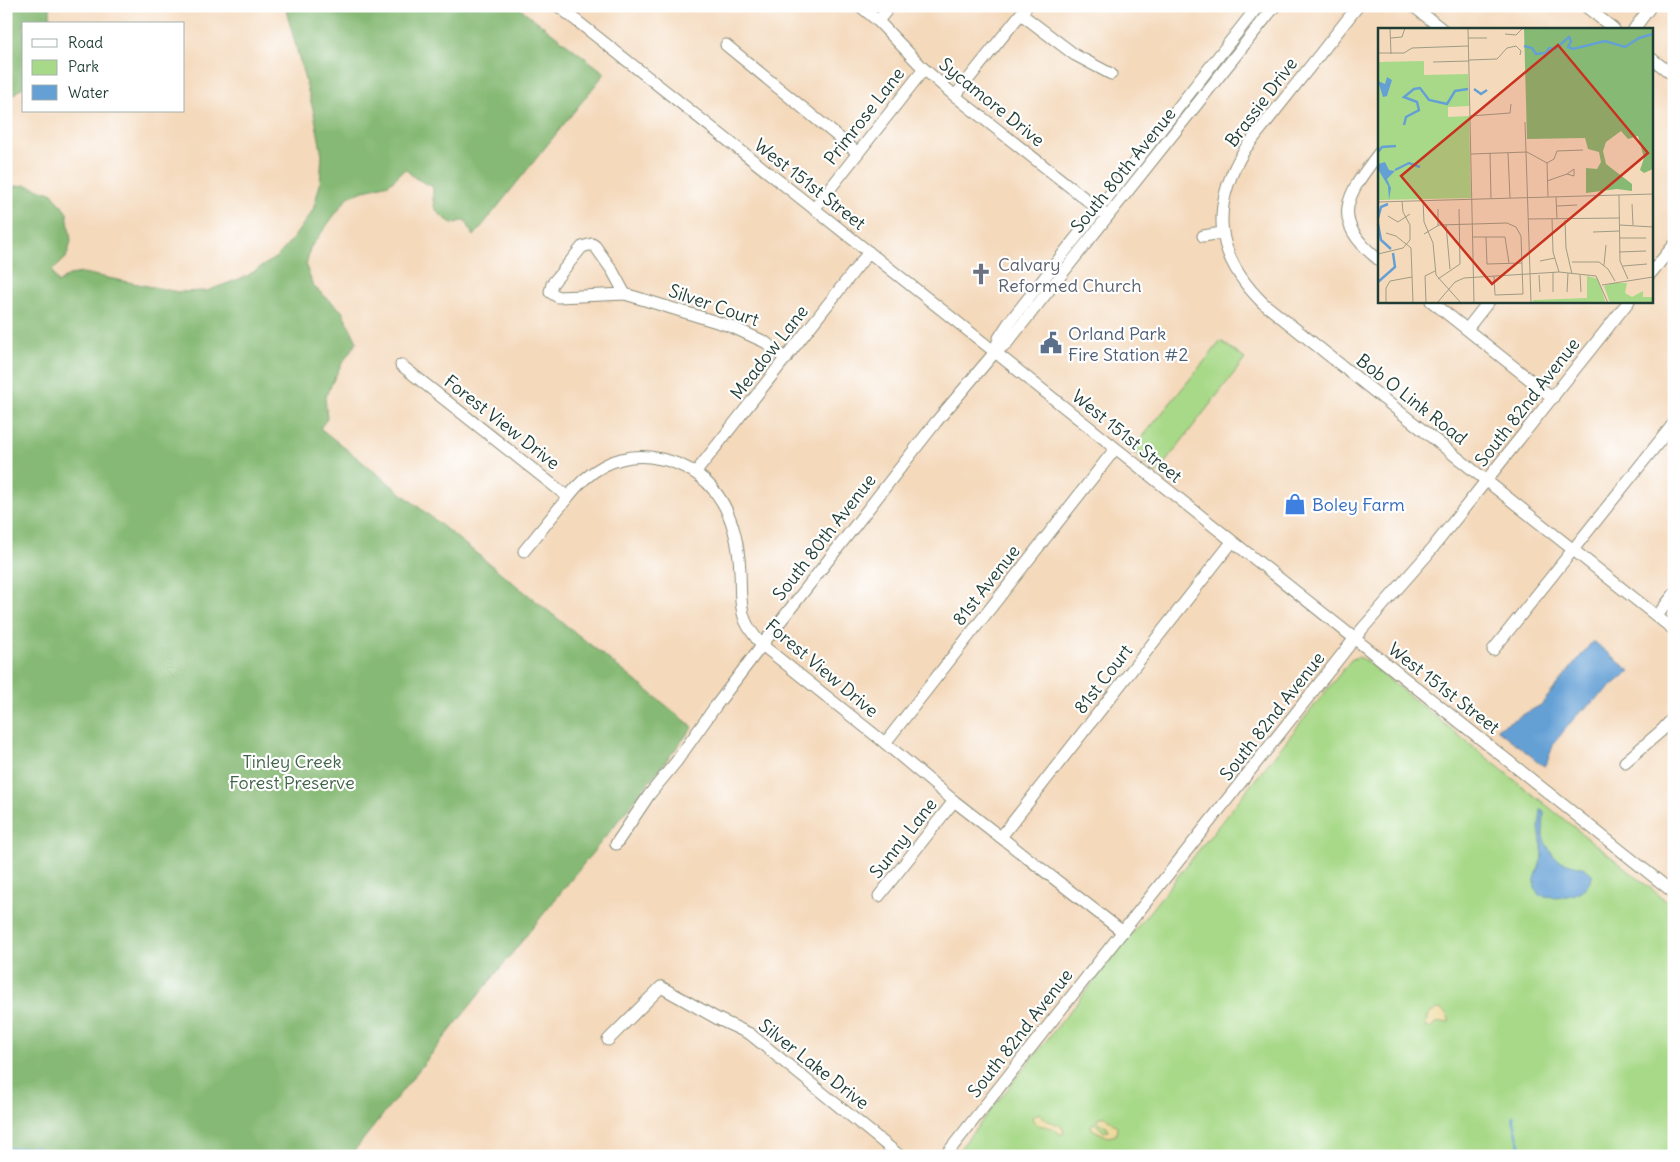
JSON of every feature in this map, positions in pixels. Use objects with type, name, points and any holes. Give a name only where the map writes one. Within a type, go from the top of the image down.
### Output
[{"type":"street","name":"West 151st Street","points":[[558,6],[1673,891]]},
{"type":"street","name":"Sycamore Drive","points":[[860,6],[878,21],[924,69],[954,96],[1108,217]]},
{"type":"street","points":[[878,21],[890,6]]},
{"type":"street","name":"South 80th Avenue","points":[[995,352],[999,338],[1008,324],[1258,6]]},
{"type":"street","name":"South 80th Avenue","points":[[616,844],[649,796],[762,645],[936,422],[995,352],[1008,343],[1276,6]]},
{"type":"street","name":"Brassie Drive","points":[[1222,233],[1222,212],[1226,191],[1234,168],[1245,149],[1358,6]]},
{"type":"street","points":[[1413,6],[1441,28]]},
{"type":"street","points":[[1585,6],[1613,28]]},
{"type":"street","points":[[1635,28],[1651,6]]},
{"type":"street","points":[[954,96],[1024,10],[1075,55],[1111,74]]},
{"type":"street","points":[[726,45],[858,153]]},
{"type":"street","points":[[1652,59],[1674,76]]},
{"type":"street","name":"Primrose Lane","points":[[814,209],[924,69]]},
{"type":"street","points":[[1378,154],[1352,191],[1348,217],[1351,230],[1356,238],[1363,247],[1378,259]]},
{"type":"street","points":[[1203,236],[1222,233]]},
{"type":"street","name":"Bob O Link Road","points":[[1222,233],[1236,270],[1248,288],[1264,303],[1674,630]]},
{"type":"street","name":"Silver Court","points":[[625,294],[612,270],[592,244],[582,247],[552,284],[550,292],[558,297],[625,294],[730,326],[765,342],[786,359]]},
{"type":"street","points":[[1652,272],[1674,245]]},
{"type":"street","name":"Meadow Lane","points":[[696,472],[869,252]]},
{"type":"street","points":[[1433,302],[1553,398]]},
{"type":"street","points":[[1467,329],[1488,302]]},
{"type":"street","name":"South 82nd Avenue","points":[[945,1156],[1363,628],[1427,555],[1628,302]]},
{"type":"street","name":"Forest View Drive","points":[[401,365],[568,497],[580,482],[594,471],[605,464],[627,457],[657,458],[696,472],[718,495],[734,528],[740,570],[741,603],[750,631],[762,645],[885,743],[954,801],[1123,932]]},
{"type":"street","points":[[1493,650],[1674,423]]},
{"type":"street","name":"81st Avenue","points":[[885,743],[1115,449]]},
{"type":"street","points":[[524,551],[568,497]]},
{"type":"street","name":"81st Court","points":[[1001,837],[1232,542]]},
{"type":"street","points":[[1657,616],[1674,594]]},
{"type":"street","points":[[1625,762],[1661,731],[1674,717]]},
{"type":"street","name":"Sunny Lane","points":[[879,896],[954,801]]},
{"type":"street","name":"Silver Lake Drive","points":[[608,1040],[661,987],[718,1019],[750,1034],[900,1156]]},
{"type":"green space","points":[[6,6],[50,6],[50,22],[22,22],[22,88],[6,101]]},
{"type":"green space","name":"Tinley Creek Forest Preserve","points":[[285,6],[517,6],[605,73],[474,236],[465,220],[453,224],[438,213],[433,200],[433,187],[415,178],[405,169],[389,184],[348,197],[310,248],[306,266],[313,286],[342,311],[357,342],[341,365],[325,397],[327,419],[320,428],[693,727],[350,1156],[6,1156],[6,187],[26,185],[52,193],[67,213],[71,241],[66,258],[52,271],[58,283],[69,275],[83,273],[178,292],[207,291],[247,276],[278,256],[313,210],[320,184],[322,155],[314,113]]},
{"type":"green space","points":[[1221,341],[1245,359],[1157,473],[1131,451]]},
{"type":"green space","points":[[1358,657],[1363,659],[1674,907],[1674,1156],[954,1156],[1351,660]]},
{"type":"sand","points":[[1437,1009],[1446,1013],[1449,1022],[1435,1023],[1430,1028],[1426,1027],[1427,1016]]},
{"type":"sand","points":[[1039,1113],[1048,1121],[1060,1125],[1064,1131],[1063,1134],[1035,1123],[1032,1117]]},
{"type":"sand","points":[[1099,1117],[1106,1117],[1117,1127],[1116,1135],[1108,1137],[1092,1129],[1091,1125],[1095,1123],[1104,1132],[1108,1131],[1107,1126],[1099,1124],[1097,1120]]},
{"type":"water","points":[[1592,642],[1630,671],[1576,716],[1554,743],[1544,766],[1498,730],[1498,728],[1541,705]]},
{"type":"water","points":[[1541,809],[1544,811],[1543,836],[1554,857],[1560,861],[1585,868],[1593,875],[1584,888],[1571,895],[1555,897],[1539,895],[1535,888],[1535,879],[1543,855],[1539,828]]},
{"type":"waterway","points":[[1513,1116],[1519,1142],[1525,1156]]},
{"type":"waterway","points":[[6,1149],[37,1147],[44,1156]]},
{"type":"place","name":"Calvary Reformed Church","points":[[981,274]]},
{"type":"place","name":"Orland Park Fire Station #2","points":[[1051,343]]},
{"type":"place","name":"Boley Farm","points":[[1295,504]]}]
